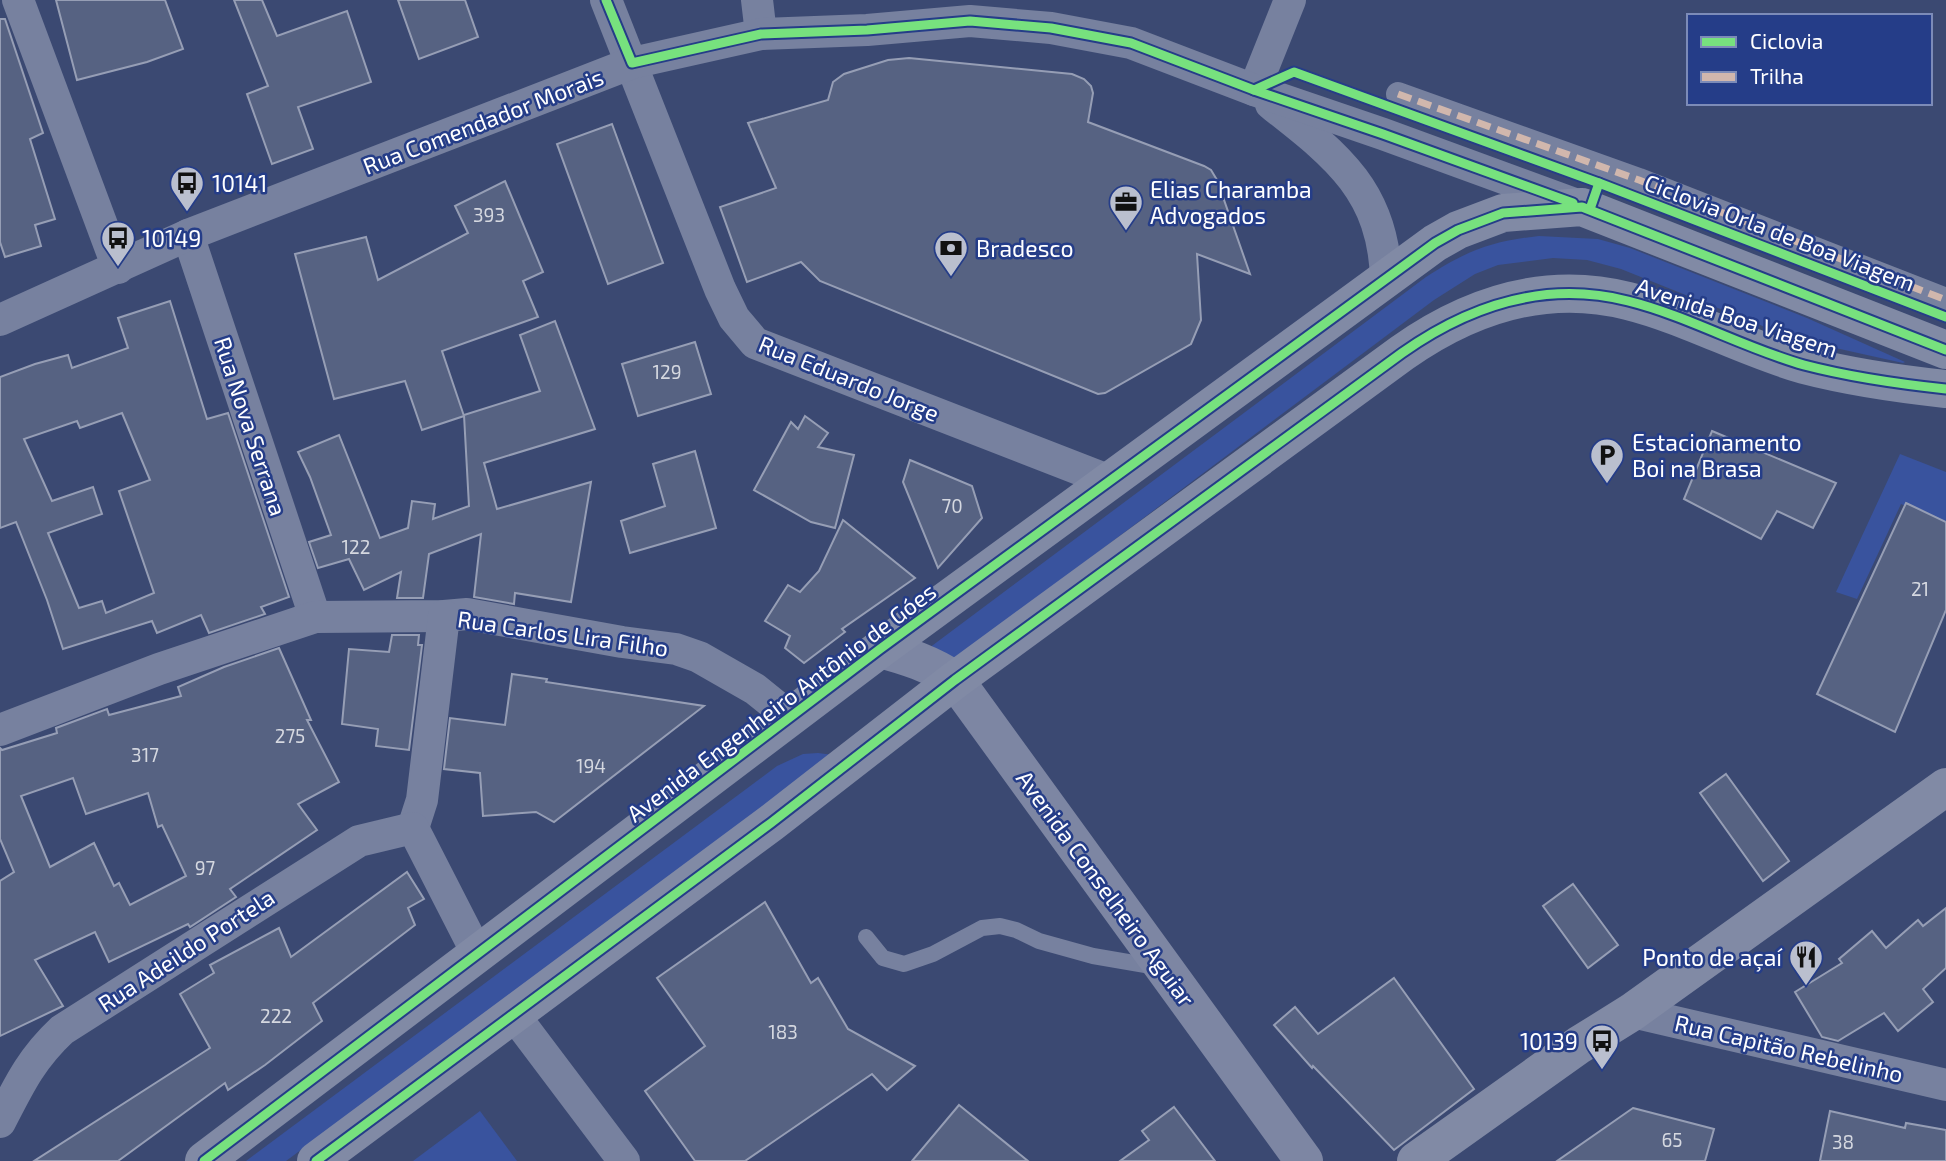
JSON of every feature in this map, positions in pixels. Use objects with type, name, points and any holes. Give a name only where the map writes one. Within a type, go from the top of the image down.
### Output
[{"type":"main road","name":"Avenida Boa Viagem","points":[[1386,280],[1435,243],[1495,215],[1509,211],[1576,207],[1590,209],[1946,350]]},
{"type":"main road","name":"Avenida Engenheiro Antônio de Góes","points":[[204,1161],[880,649],[1386,280]]},
{"type":"main road","name":"Avenida Boa Viagem","points":[[955,680],[1402,353],[1449,324],[1503,302],[1533,294],[1578,293],[1630,301],[1804,365],[1908,385],[1946,389]]},
{"type":"main road","name":"Avenida Conselheiro Aguiar","points":[[880,649],[927,664],[955,680],[1304,1161]]},
{"type":"main road","points":[[316,1161],[771,822],[955,680]]},
{"type":"main road","points":[[1416,1161],[1579,1045],[1632,1012],[1946,788]]},
{"type":"street","name":"Rua Eduardo Jorge","points":[[606,0],[724,297],[734,318],[755,343],[1110,481]]},
{"type":"street","points":[[757,0],[761,34]]},
{"type":"street","points":[[1290,0],[1254,90],[1316,139],[1359,184],[1374,213],[1384,242],[1386,280]]},
{"type":"street","points":[[13,8],[118,268]]},
{"type":"street","name":"Rua Comendador Morais","points":[[0,320],[188,235],[632,63],[761,34],[867,30],[974,11],[1131,43],[1254,90],[1590,209]]},
{"type":"street","points":[[1398,94],[1639,180],[1946,300]]},
{"type":"street","name":"Rua Nova Serrana","points":[[188,235],[315,617]]},
{"type":"street","name":"Rua Carlos Lira Filho","points":[[0,730],[159,669],[315,617],[467,614],[676,649],[699,656],[755,689],[776,706],[784,723]]},
{"type":"street","points":[[444,616],[422,800],[413,828],[478,955]]},
{"type":"street","name":"Rua Adeildo Portela","points":[[0,1122],[23,1076],[42,1049],[62,1030],[359,841],[413,828]]},
{"type":"street","name":"Rua Capitão Rebelinho","points":[[1632,1012],[1946,1085]]},
{"type":"street","points":[[514,1015],[624,1161]]},
{"type":"lane","points":[[866,937],[883,958],[904,964],[933,954],[982,928],[1000,926],[1039,941],[1093,956],[1165,968]]},
{"type":"shaded area","points":[[1539,236],[1598,239],[1630,248],[1807,318],[1905,362],[1795,339],[1621,269],[1587,260],[1553,258],[1498,265],[1475,274],[1434,300],[949,664],[921,654],[1426,277],[1454,260],[1480,249]]},
{"type":"shaded area","points":[[1900,454],[1946,472],[1946,523],[1901,504],[1857,599],[1836,592]]},
{"type":"shaded area","points":[[803,754],[833,755],[286,1161],[246,1161],[777,766]]},
{"type":"shaded area","points":[[480,1111],[517,1161],[413,1161]]},
{"type":"building","points":[[56,0],[165,0],[183,49],[147,62],[77,80]]},
{"type":"building","points":[[234,0],[262,0],[277,36],[347,11],[371,82],[298,107],[313,149],[272,164],[247,94],[268,86]]},
{"type":"building","points":[[398,0],[465,0],[478,37],[419,59]]},
{"type":"building","points":[[0,19],[5,19],[43,133],[30,139],[55,219],[35,225],[41,246],[5,257],[0,242]]},
{"type":"building","points":[[909,58],[1072,74],[1084,79],[1091,86],[1093,93],[1088,122],[1211,170],[1217,180],[1250,274],[1197,254],[1201,320],[1191,344],[1105,393],[1098,394],[820,281],[801,262],[747,282],[720,207],[776,188],[748,123],[828,100],[833,82],[844,74],[888,60]]},
{"type":"building","points":[[612,124],[663,263],[608,284],[557,144]]},
{"type":"building","points":[[505,181],[543,272],[523,281],[538,317],[442,351],[464,416],[422,430],[405,381],[334,399],[295,254],[366,237],[378,280],[468,233],[455,206]]},
{"type":"building","points":[[170,301],[207,419],[228,413],[289,597],[261,607],[265,614],[209,633],[201,615],[157,633],[152,621],[63,649],[16,522],[0,528],[0,377],[68,355],[72,368],[128,348],[118,318]],"holes":[[[122,413],[150,480],[119,491],[154,593],[106,613],[102,601],[79,608],[48,533],[102,514],[93,487],[52,501],[24,439],[77,421],[80,428]]]},
{"type":"building","points":[[555,321],[595,429],[484,463],[497,509],[591,482],[571,602],[515,593],[514,604],[474,597],[481,534],[429,554],[423,598],[397,598],[401,572],[364,590],[349,559],[318,568],[309,542],[331,535],[298,452],[339,435],[380,538],[408,528],[412,501],[435,504],[433,519],[469,506],[464,415],[540,391],[520,335]]},
{"type":"building","points":[[695,342],[711,394],[638,416],[622,364]]},
{"type":"building","points":[[805,416],[828,433],[818,447],[854,455],[835,528],[811,522],[754,490],[791,422],[798,429]]},
{"type":"building","points":[[1712,431],[1836,483],[1813,528],[1777,511],[1761,539],[1684,499]]},
{"type":"building","points":[[695,451],[716,528],[630,553],[621,521],[665,506],[653,464]]},
{"type":"building","points":[[910,460],[972,486],[982,518],[938,568],[903,482]]},
{"type":"building","points":[[1906,503],[1946,522],[1946,610],[1895,732],[1817,694]]},
{"type":"building","points":[[843,520],[915,578],[842,629],[845,632],[804,663],[785,648],[790,636],[765,621],[788,585],[800,592],[819,571]]},
{"type":"building","points":[[392,635],[419,635],[418,645],[422,645],[409,750],[376,746],[378,729],[342,724],[349,649],[389,652]]},
{"type":"building","points":[[279,648],[311,720],[307,720],[339,782],[298,804],[317,830],[230,889],[236,897],[190,927],[188,924],[109,962],[95,932],[35,960],[63,1006],[0,1036],[0,881],[14,872],[0,839],[0,748],[2,750],[57,733],[56,728],[107,709],[109,715],[181,696],[178,687]],"holes":[[[73,778],[86,814],[148,793],[158,827],[162,825],[186,876],[130,905],[119,883],[114,886],[94,843],[50,867],[21,796]]]},
{"type":"building","points":[[512,674],[547,679],[546,682],[704,706],[554,822],[536,812],[483,816],[480,773],[444,769],[450,718],[505,725]]},
{"type":"building","points":[[1726,774],[1789,861],[1763,881],[1700,793]]},
{"type":"building","points":[[407,872],[424,899],[408,908],[415,925],[313,1003],[322,1021],[265,1065],[228,1090],[225,1083],[118,1161],[34,1161],[210,1048],[180,994],[214,973],[210,965],[279,928],[291,957]]},
{"type":"building","points":[[1573,884],[1618,945],[1588,968],[1543,906]]},
{"type":"building","points":[[765,902],[811,983],[818,978],[848,1029],[915,1066],[887,1090],[872,1074],[745,1161],[695,1161],[645,1091],[705,1046],[657,978]]},
{"type":"building","points":[[1946,908],[1946,968],[1923,989],[1933,1002],[1898,1031],[1884,1013],[1838,1041],[1822,1037],[1795,992],[1842,963],[1839,959],[1872,931],[1886,948],[1918,920],[1923,926]]},
{"type":"building","points":[[1394,978],[1474,1089],[1394,1150],[1313,1066],[1312,1068],[1274,1025],[1295,1007],[1318,1034]]},
{"type":"building","points":[[959,1105],[1028,1161],[912,1161]]},
{"type":"building","points":[[1174,1107],[1215,1161],[1120,1161],[1149,1140],[1142,1131]]},
{"type":"building","points":[[1633,1108],[1714,1129],[1705,1161],[1557,1161]]},
{"type":"building","points":[[1830,1111],[1905,1128],[1906,1123],[1946,1130],[1946,1161],[1820,1161]]},
{"type":"marked path","points":[[1398,94],[1639,180],[1946,300]]},
{"type":"cycle path","points":[[606,0],[632,63],[761,34],[867,30],[970,21],[1051,28],[1131,43],[1254,90],[1573,203]]},
{"type":"cycle path","points":[[1254,90],[1294,72],[1599,183],[1590,209]]},
{"type":"cycle path","name":"Ciclovia Orla de Boa Viagem","points":[[1599,183],[1946,317]]},
{"type":"cycle path","points":[[204,1161],[880,649],[1435,243],[1458,230],[1503,213],[1582,207],[1946,350]]},
{"type":"cycle path","points":[[316,1161],[771,823],[955,680],[1402,353],[1454,322],[1509,301],[1567,294],[1597,295],[1650,307],[1804,365],[1875,380],[1946,389]]},
{"type":"place","name":"10141","points":[[187,213]]},
{"type":"place","name":"Elias Charamba Advogados","points":[[1126,232]]},
{"type":"place","name":"10149","points":[[118,268]]},
{"type":"place","name":"Bradesco","points":[[951,278]]},
{"type":"place","name":"Estacionamento Boi na Brasa","points":[[1607,485]]},
{"type":"place","name":"Ponto de açaí","points":[[1806,987]]},
{"type":"place","name":"10139","points":[[1602,1071]]}]
